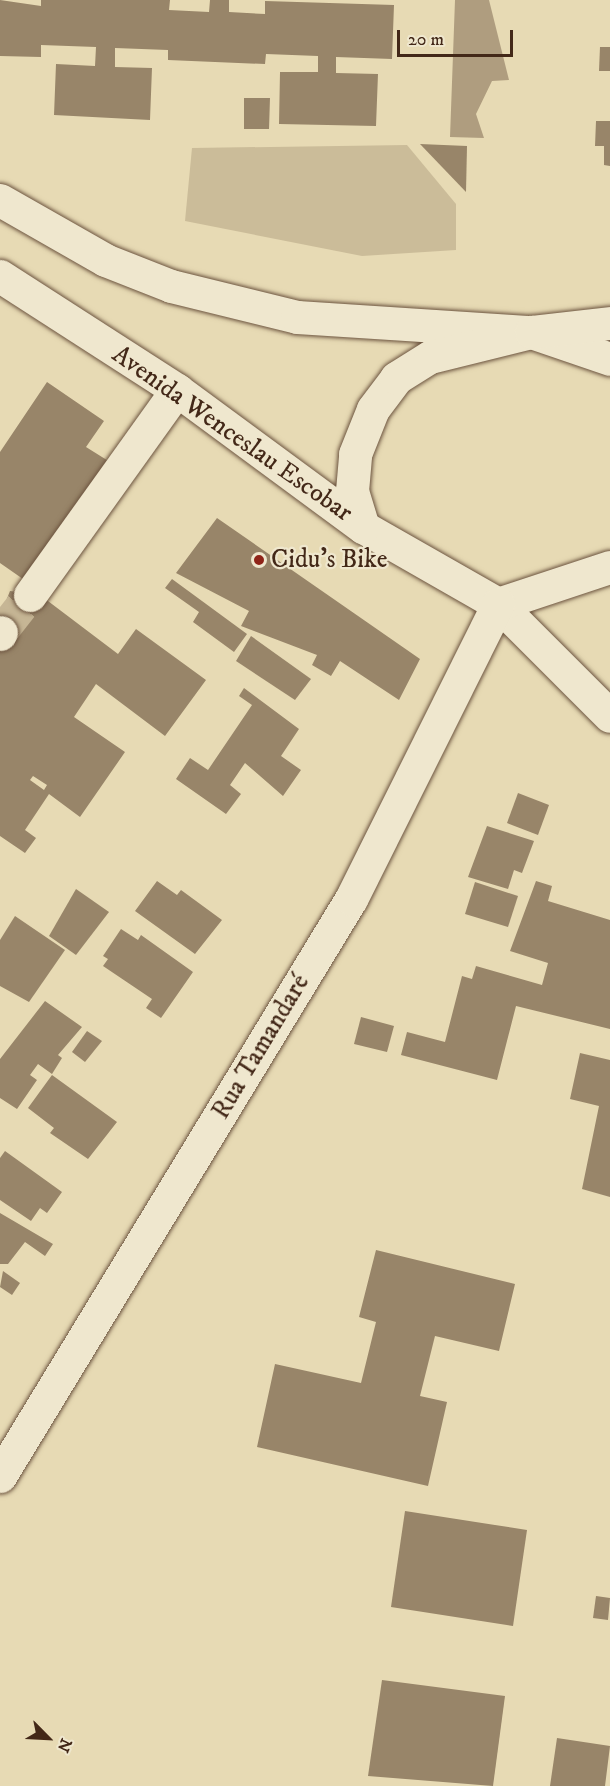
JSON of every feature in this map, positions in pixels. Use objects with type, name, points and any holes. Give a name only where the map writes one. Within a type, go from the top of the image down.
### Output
[{"type":"main road","points":[[0,200],[105,260],[171,286],[297,317],[531,332],[610,359]]},
{"type":"main road","name":"Avenida Wenceslau Escobar","points":[[0,276],[177,390],[363,527],[498,604],[610,716]]},
{"type":"main road","points":[[363,527],[352,491],[355,454],[373,409],[396,378],[430,357],[531,332],[610,323]]},
{"type":"main road","points":[[30,595],[177,390]]},
{"type":"main road","points":[[498,604],[610,567]]},
{"type":"main road","name":"Rua Tamandaré","points":[[0,1476],[351,899],[498,604]]},
{"type":"shaded area","points":[[455,0],[489,0],[509,80],[492,81],[476,114],[484,138],[450,137]]},
{"type":"shaded area","points":[[407,145],[456,204],[456,250],[362,256],[185,221],[192,148]]},
{"type":"building","points":[[0,0],[41,6],[41,0],[170,0],[169,10],[209,12],[210,0],[229,0],[229,12],[265,14],[265,1],[394,5],[392,59],[336,57],[336,73],[378,74],[376,126],[279,124],[280,72],[318,72],[318,56],[266,54],[265,64],[168,60],[168,50],[115,48],[115,67],[152,68],[150,120],[54,115],[56,64],[95,66],[96,47],[41,45],[41,57],[0,56]]},
{"type":"building","points":[[600,47],[610,47],[610,71],[599,71]]},
{"type":"building","points":[[244,98],[270,98],[269,129],[244,129]]},
{"type":"building","points":[[596,121],[610,121],[610,166],[604,165],[604,146],[595,146]]},
{"type":"building","points":[[420,144],[467,146],[466,192]]},
{"type":"building","points":[[47,382],[104,421],[86,447],[118,467],[33,586],[0,563],[0,452]]},
{"type":"building","points":[[217,518],[420,659],[399,700],[340,661],[331,676],[312,665],[317,655],[241,626],[249,611],[176,573]]},
{"type":"building","points":[[172,579],[247,634],[234,652],[193,622],[199,612],[165,588]]},
{"type":"building","points":[[10,591],[40,595],[118,654],[136,629],[206,680],[165,736],[96,684],[74,717],[125,752],[80,817],[49,794],[25,830],[36,838],[25,853],[0,836],[0,651],[9,638],[0,616]],"holes":[[[33,776],[47,785],[44,790],[30,780]]]},
{"type":"building","points":[[251,636],[311,679],[295,700],[236,661]]},
{"type":"building","points":[[244,688],[299,729],[281,756],[301,770],[283,796],[245,763],[230,785],[241,794],[226,814],[176,779],[190,758],[208,770],[252,705],[239,696]]},
{"type":"building","points":[[518,793],[549,805],[538,835],[507,823]]},
{"type":"building","points":[[487,826],[534,841],[522,873],[514,870],[508,889],[468,877]]},
{"type":"building","points":[[157,881],[177,895],[181,890],[222,920],[195,954],[135,911]]},
{"type":"building","points":[[536,881],[552,886],[548,901],[610,920],[610,1029],[516,1006],[497,1080],[401,1055],[407,1032],[445,1042],[462,976],[472,979],[476,966],[542,985],[548,963],[510,951]]},
{"type":"building","points":[[475,882],[518,896],[508,927],[465,914]]},
{"type":"building","points":[[76,889],[109,912],[76,955],[49,936]]},
{"type":"building","points":[[15,916],[65,950],[29,1002],[0,986],[0,940]]},
{"type":"building","points":[[121,929],[138,940],[141,935],[193,972],[161,1018],[146,1008],[152,999],[103,966],[108,959],[103,956]]},
{"type":"building","points":[[45,1001],[82,1027],[58,1055],[62,1058],[52,1074],[38,1064],[30,1075],[37,1080],[17,1109],[0,1098],[0,1059]]},
{"type":"building","points":[[361,1017],[394,1026],[387,1052],[354,1044]]},
{"type":"building","points":[[87,1031],[102,1041],[85,1062],[72,1052]]},
{"type":"building","points":[[580,1053],[610,1060],[610,1197],[582,1189],[599,1106],[570,1099]]},
{"type":"building","points":[[52,1075],[117,1122],[88,1159],[50,1133],[54,1128],[28,1108]]},
{"type":"building","points":[[5,1151],[62,1192],[47,1213],[40,1208],[31,1221],[0,1200],[0,1158]]},
{"type":"building","points":[[0,1213],[53,1244],[45,1256],[25,1242],[8,1264],[0,1264]]},
{"type":"building","points":[[376,1250],[515,1284],[499,1351],[435,1336],[420,1396],[447,1402],[428,1486],[257,1447],[275,1364],[361,1383],[376,1322],[359,1317]]},
{"type":"building","points":[[3,1271],[20,1283],[12,1295],[0,1287]]},
{"type":"building","points":[[405,1511],[527,1530],[513,1626],[391,1607]]},
{"type":"building","points":[[596,1596],[610,1598],[608,1620],[593,1618]]},
{"type":"building","points":[[382,1680],[505,1696],[493,1786],[368,1776]]},
{"type":"building","points":[[557,1738],[610,1746],[605,1786],[550,1786]]},
{"type":"tunnel","points":[[1,632],[30,595]]},
{"type":"place","name":"Cidu's Bike","points":[[259,560]]}]
